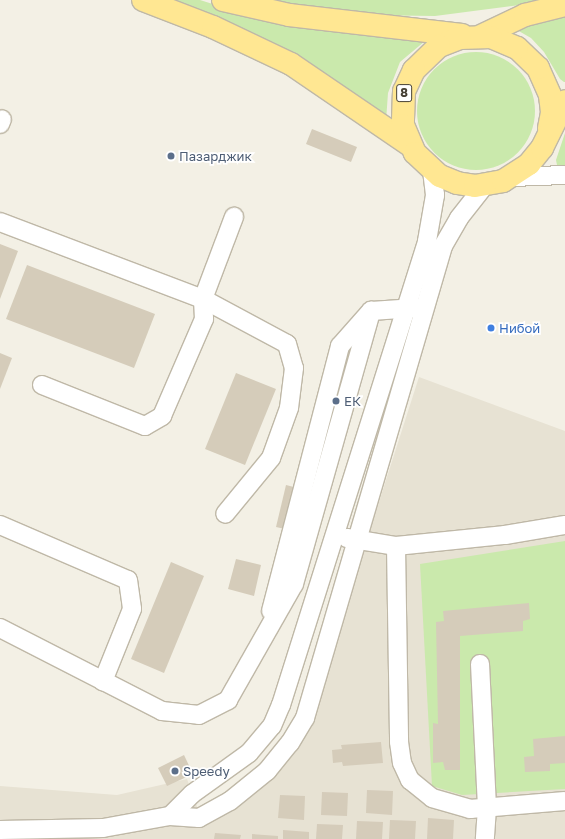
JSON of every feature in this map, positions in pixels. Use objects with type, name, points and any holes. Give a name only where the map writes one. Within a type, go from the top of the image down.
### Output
[{"type":"main road","name":"8","points":[[144,0],[213,27],[291,64],[411,146],[432,171],[457,183],[485,185],[512,177],[536,157],[549,128],[552,112],[561,102],[525,54],[500,40],[290,14],[224,0]]},
{"type":"main road","name":"8","points":[[411,146],[403,125],[402,108],[404,90],[414,70],[439,46],[476,36],[525,15],[565,5]]},
{"type":"street","points":[[170,816],[192,794],[249,753],[272,726],[281,706],[434,209],[435,195],[432,171]]},
{"type":"street","points":[[512,177],[565,175]]},
{"type":"street","points":[[0,830],[103,828],[170,816],[198,818],[230,801],[267,771],[290,743],[305,718],[447,237],[485,185]]},
{"type":"street","points":[[42,385],[145,426],[162,416],[204,319],[203,299],[234,217]]},
{"type":"street","points":[[0,222],[203,299],[287,344],[294,368],[289,408],[271,458],[225,514]]},
{"type":"street","points":[[0,628],[162,711],[199,714],[228,700],[294,584],[371,311],[426,307]]},
{"type":"street","points":[[334,536],[396,546],[504,535],[565,525]]},
{"type":"street","points":[[0,526],[128,580],[132,609],[103,681]]},
{"type":"street","points":[[396,546],[402,763],[410,780],[432,798],[470,809],[565,801]]},
{"type":"street","points":[[480,664],[487,808],[485,839]]},
{"type":"shaded area","points":[[419,377],[565,431],[565,839],[0,839],[0,786],[117,795],[187,779],[203,823],[283,768],[312,711]]},
{"type":"green space","points":[[169,0],[200,0],[241,13],[425,41],[400,62],[388,93],[386,121],[333,79],[288,51]]},
{"type":"green space","points":[[263,0],[543,0],[520,5],[435,16],[358,15]]},
{"type":"green space","points":[[565,14],[564,82],[560,79],[544,52],[531,38],[510,26]]},
{"type":"green space","points":[[476,52],[499,56],[518,69],[531,88],[535,111],[531,134],[518,153],[499,166],[476,170],[453,166],[434,153],[421,134],[417,111],[421,88],[434,69],[453,56]]},
{"type":"green space","points":[[565,133],[565,168],[562,168],[557,165],[556,160]]},
{"type":"green space","points":[[565,541],[565,789],[462,795],[432,786],[420,564]]},
{"type":"building","points":[[312,129],[357,147],[351,162],[306,144]]},
{"type":"building","points":[[0,244],[18,251],[0,299]]},
{"type":"building","points":[[27,265],[155,314],[134,368],[6,319]]},
{"type":"building","points":[[0,353],[12,358],[0,389]]},
{"type":"building","points":[[236,373],[276,389],[245,465],[205,449]]},
{"type":"building","points":[[286,485],[325,495],[316,536],[276,527]]},
{"type":"building","points":[[236,559],[261,565],[254,596],[228,589]]},
{"type":"building","points":[[171,562],[204,576],[164,673],[131,659]]},
{"type":"building","points":[[529,603],[530,619],[523,621],[523,631],[460,636],[460,770],[445,770],[443,762],[433,763],[433,723],[438,724],[436,622],[444,621],[443,611]]},
{"type":"building","points":[[565,736],[565,763],[550,764],[550,771],[525,772],[524,757],[534,756],[533,739]]},
{"type":"building","points":[[381,742],[383,763],[343,766],[342,762],[333,763],[332,750],[342,749],[341,745]]},
{"type":"building","name":"Speedy","points":[[184,755],[193,774],[167,786],[158,768]]},
{"type":"building","points":[[367,790],[393,791],[392,815],[366,813]]},
{"type":"building","points":[[322,792],[348,793],[347,816],[321,815]]},
{"type":"building","points":[[280,795],[305,796],[304,820],[278,818]]},
{"type":"building","points":[[428,818],[454,820],[453,839],[427,839]]},
{"type":"building","points":[[390,820],[416,821],[415,839],[389,839]]},
{"type":"building","points":[[357,821],[383,822],[382,839],[356,839]]},
{"type":"building","points":[[317,824],[343,825],[342,839],[316,839]]},
{"type":"building","points":[[283,830],[309,832],[309,839],[283,839]]},
{"type":"building","points":[[215,833],[241,835],[240,839],[214,839]]},
{"type":"building","points":[[252,834],[278,836],[278,839],[252,839]]},
{"type":"place","name":"Пазарджик","points":[[171,156]]},
{"type":"place","name":"Нибой","points":[[491,328]]},
{"type":"place","name":"ЕК","points":[[336,401]]},
{"type":"place","name":"Speedy","points":[[175,771]]}]
